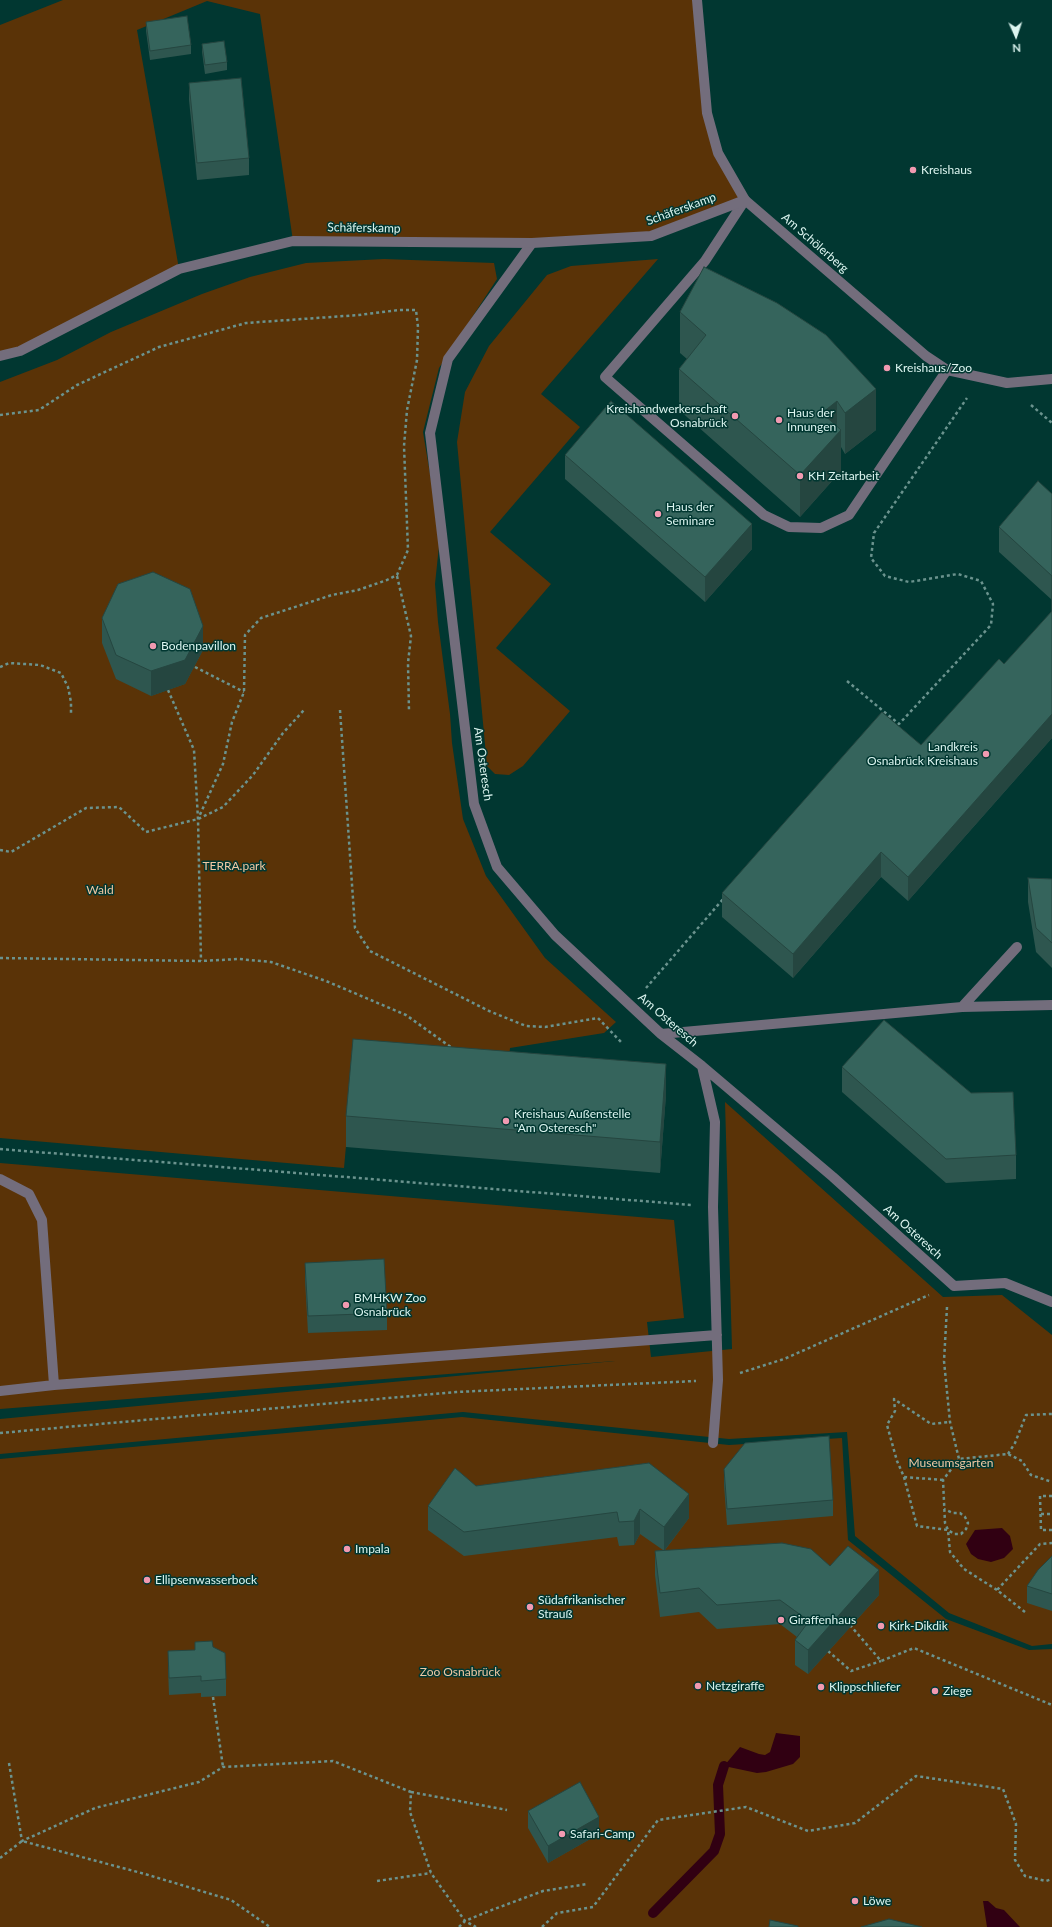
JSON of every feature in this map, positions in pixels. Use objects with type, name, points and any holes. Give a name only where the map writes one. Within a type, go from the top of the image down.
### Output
[{"type":"street","name":"Am Schölerberg","points":[[697,0],[707,113],[718,153],[745,200],[926,356],[947,370],[1007,383],[1052,379]]},
{"type":"street","name":"Schäferskamp","points":[[0,356],[20,350],[178,269],[293,240],[532,243],[651,236],[745,200]]},
{"type":"street","points":[[745,200],[705,261],[605,377],[764,515],[789,527],[821,528],[848,515],[947,370]]},
{"type":"street","name":"Am Osteresch","points":[[532,243],[448,359],[430,433],[474,804],[497,867],[555,935],[632,1005],[661,1034],[702,1066],[833,1177],[950,1287]]},
{"type":"street","points":[[962,1007],[1016,947]]},
{"type":"street","points":[[661,1034],[962,1007],[1052,1005]]},
{"type":"street","points":[[702,1066],[715,1122],[713,1207],[718,1380],[713,1443]]},
{"type":"street","points":[[0,1179],[29,1194],[42,1220],[54,1385]]},
{"type":"street","points":[[950,1287],[1005,1283],[1052,1302]]},
{"type":"street","points":[[0,1391],[54,1385],[717,1335]]},
{"type":"path","points":[[0,415],[39,410],[77,385],[159,346],[246,322],[416,310],[418,327],[417,360],[407,410],[404,446],[408,550],[397,576],[411,636],[408,663],[408,711]]},
{"type":"path","points":[[847,681],[899,724],[991,625],[993,604],[981,581],[958,574],[909,582],[885,576],[871,558],[874,533],[981,377]]},
{"type":"path","points":[[198,819],[223,764],[232,722],[244,692],[245,635],[261,618],[332,595],[358,590],[397,576]]},
{"type":"path","points":[[0,667],[9,663],[40,665],[61,673],[68,687],[71,702],[71,715]]},
{"type":"path","points":[[195,667],[244,692]]},
{"type":"path","points":[[168,690],[194,750],[198,819],[201,961]]},
{"type":"path","points":[[0,850],[11,852],[86,808],[119,808],[146,832],[198,819],[223,807],[254,775],[283,733],[304,710]]},
{"type":"path","points":[[340,710],[355,928],[370,951],[489,1011],[526,1026],[545,1027],[598,1018],[622,1042]]},
{"type":"path","points":[[632,1005],[730,892]]},
{"type":"path","points":[[0,958],[201,961],[239,959],[271,962],[304,973],[406,1015],[456,1051]]},
{"type":"path","points":[[0,1149],[713,1207]]},
{"type":"path","points":[[0,1433],[456,1392],[718,1380],[784,1359],[909,1303],[950,1287],[944,1361],[950,1422],[959,1459]]},
{"type":"path","points":[[944,1508],[953,1514],[960,1513],[965,1517],[968,1523],[966,1530],[961,1534],[954,1534],[948,1530],[917,1526],[904,1477],[897,1461],[887,1425],[895,1411],[894,1399],[931,1424],[950,1422]]},
{"type":"path","points":[[1008,1454],[1015,1443],[1026,1415],[1052,1414]]},
{"type":"path","points":[[1025,1612],[997,1590],[964,1568],[950,1552],[948,1530],[945,1523],[944,1480],[959,1459],[1008,1454],[1022,1461],[1031,1475],[1052,1482]]},
{"type":"path","points":[[904,1477],[944,1480]]},
{"type":"path","points":[[1052,1496],[1040,1496],[1041,1530],[1052,1530]]},
{"type":"path","points":[[1040,1514],[1052,1514]]},
{"type":"path","points":[[997,1590],[1040,1544],[1052,1543]]},
{"type":"path","points":[[850,1625],[881,1661]]},
{"type":"path","points":[[828,1651],[851,1671],[914,1648],[1052,1705]]},
{"type":"path","points":[[213,1697],[222,1767]]},
{"type":"path","points":[[0,1858],[22,1841],[95,1808],[199,1782],[222,1767],[333,1761],[411,1792],[507,1810]]},
{"type":"path","points":[[9,1763],[22,1841]]},
{"type":"path","points":[[542,1927],[556,1913],[593,1907],[658,1820],[746,1807],[808,1831],[855,1823],[916,1776],[1003,1790],[1016,1824],[1014,1860],[1025,1876],[1046,1881],[1052,1879]]},
{"type":"path","points":[[411,1792],[410,1812],[431,1873],[465,1921],[476,1927]]},
{"type":"path","points":[[22,1841],[145,1874],[231,1900],[270,1927]]},
{"type":"path","points":[[377,1881],[431,1873]]},
{"type":"path","points":[[459,1927],[465,1921],[543,1892],[587,1884]]},
{"type":"green space","points":[[63,0],[697,0],[707,113],[718,153],[745,200],[651,236],[532,243],[293,241],[260,14],[207,1],[137,30],[179,269],[0,356],[0,25]]},
{"type":"green space","name":"TERRA.park","points":[[384,259],[494,263],[497,279],[439,368],[423,432],[433,492],[439,546],[435,584],[438,622],[450,714],[452,743],[463,819],[486,876],[545,958],[616,1022],[604,1033],[510,1048],[506,1082],[353,1069],[344,1168],[0,1138],[0,382],[57,360],[111,332],[202,294],[250,277],[306,263]]},
{"type":"green space","points":[[658,259],[541,394],[580,427],[490,532],[551,584],[496,648],[570,711],[523,766],[509,775],[495,774],[487,766],[457,442],[465,392],[489,346],[547,275],[571,266]]},
{"type":"green space","name":"Museumsgarten","points":[[725,1102],[943,1297],[1002,1295],[1052,1335],[1052,1644],[1032,1646],[949,1613],[855,1536],[847,1432],[729,1439],[463,1412],[0,1454],[0,1419],[615,1361],[0,1409],[0,1163],[674,1220],[684,1318],[647,1322],[651,1357],[732,1349]]},
{"type":"green space","name":"Zoo Osnabrück","points":[[462,1417],[729,1445],[842,1438],[848,1540],[946,1619],[1029,1650],[1052,1649],[1052,1927],[0,1927],[0,1459]]},
{"type":"shaded area","points":[[1002,1528],[1010,1536],[1013,1549],[1004,1558],[991,1562],[978,1559],[971,1554],[966,1544],[975,1530]]},
{"type":"shaded area","points":[[776,1733],[800,1736],[800,1757],[793,1764],[766,1772],[757,1773],[724,1766],[740,1747],[765,1755],[770,1752]]},
{"type":"shaded area","points":[[983,1901],[988,1901],[996,1908],[1004,1910],[1020,1927],[987,1927]]},
{"type":"building","points":[[187,16],[191,45],[150,51],[146,22]]},
{"type":"building","points":[[224,41],[227,62],[205,65],[202,44]]},
{"type":"building","points":[[241,78],[249,158],[197,163],[189,83]]},
{"type":"building","name":"Haus der Innungen","points":[[704,267],[777,303],[826,335],[876,389],[845,413],[837,401],[822,413],[841,430],[800,475],[679,369],[706,335],[680,312]]},
{"type":"building","name":"Haus der Seminare","points":[[611,401],[752,524],[705,577],[565,455]]},
{"type":"building","points":[[1038,481],[1052,494],[1052,576],[999,527]]},
{"type":"building","name":"Bodenpavillon","points":[[153,572],[190,589],[203,626],[185,660],[151,671],[116,655],[102,618],[118,584]]},
{"type":"building","name":"Landkreis Osnabrück Kreishaus","points":[[1052,611],[1052,714],[908,877],[881,852],[793,954],[722,893],[882,712],[921,745],[999,659],[1004,664]]},
{"type":"building","points":[[1028,878],[1052,879],[1052,943],[1036,928]]},
{"type":"building","points":[[884,1020],[971,1093],[1013,1092],[1016,1155],[946,1159],[842,1067]]},
{"type":"building","name":"Kreishaus Außenstelle \"Am Osteresch\"","points":[[353,1039],[666,1064],[660,1142],[346,1116]]},
{"type":"building","name":"BMHKW Zoo Osnabrück","points":[[384,1259],[387,1313],[308,1316],[305,1263]]},
{"type":"building","points":[[829,1436],[833,1500],[727,1509],[724,1469],[745,1443]]},
{"type":"building","points":[[649,1463],[689,1494],[664,1527],[640,1509],[634,1521],[619,1522],[617,1512],[464,1532],[428,1506],[455,1468],[476,1486]]},
{"type":"building","points":[[782,1543],[811,1549],[830,1566],[848,1546],[879,1570],[808,1650],[795,1640],[809,1621],[780,1600],[717,1605],[699,1588],[660,1593],[655,1551]]},
{"type":"building","points":[[1052,1556],[1052,1594],[1027,1586],[1038,1570]]},
{"type":"building","points":[[212,1641],[213,1647],[225,1653],[226,1679],[201,1681],[201,1676],[169,1678],[168,1651],[195,1650],[195,1642]]},
{"type":"building","points":[[580,1782],[599,1817],[548,1846],[528,1811]]},
{"type":"building","points":[[889,1919],[922,1927],[861,1927]]},
{"type":"building","points":[[770,1920],[798,1926],[798,1927],[769,1927]]},
{"type":"waterway","points":[[653,1913],[714,1851],[720,1834],[718,1785],[724,1766]]},
{"type":"place","name":"Kreishaus","points":[[913,170]]},
{"type":"place","name":"Kreishaus/Zoo","points":[[887,368]]},
{"type":"place","name":"Kreishandwerkerschaft Osnabrück","points":[[735,416]]},
{"type":"place","name":"Haus der Innungen","points":[[779,420]]},
{"type":"place","name":"KH Zeitarbeit","points":[[800,476]]},
{"type":"place","name":"Haus der Seminare","points":[[658,514]]},
{"type":"place","name":"Bodenpavillon","points":[[153,646]]},
{"type":"place","name":"Landkreis Osnabrück Kreishaus","points":[[986,754]]},
{"type":"place","name":"Kreishaus Außenstelle \"Am Osteresch\"","points":[[506,1121]]},
{"type":"place","name":"BMHKW Zoo Osnabrück","points":[[346,1305]]},
{"type":"place","name":"Impala","points":[[347,1549]]},
{"type":"place","name":"Ellipsenwasserbock","points":[[147,1580]]},
{"type":"place","name":"Südafrikanischer Strauß","points":[[530,1607]]},
{"type":"place","name":"Giraffenhaus","points":[[781,1620]]},
{"type":"place","name":"Kirk-Dikdik","points":[[881,1626]]},
{"type":"place","name":"Netzgiraffe","points":[[698,1686]]},
{"type":"place","name":"Klippschliefer","points":[[821,1687]]},
{"type":"place","name":"Ziege","points":[[935,1691]]},
{"type":"place","name":"Safari-Camp","points":[[562,1834]]},
{"type":"place","name":"Löwe","points":[[855,1901]]},
{"type":"park label","name":"Wald","points":[[100,890]]}]
